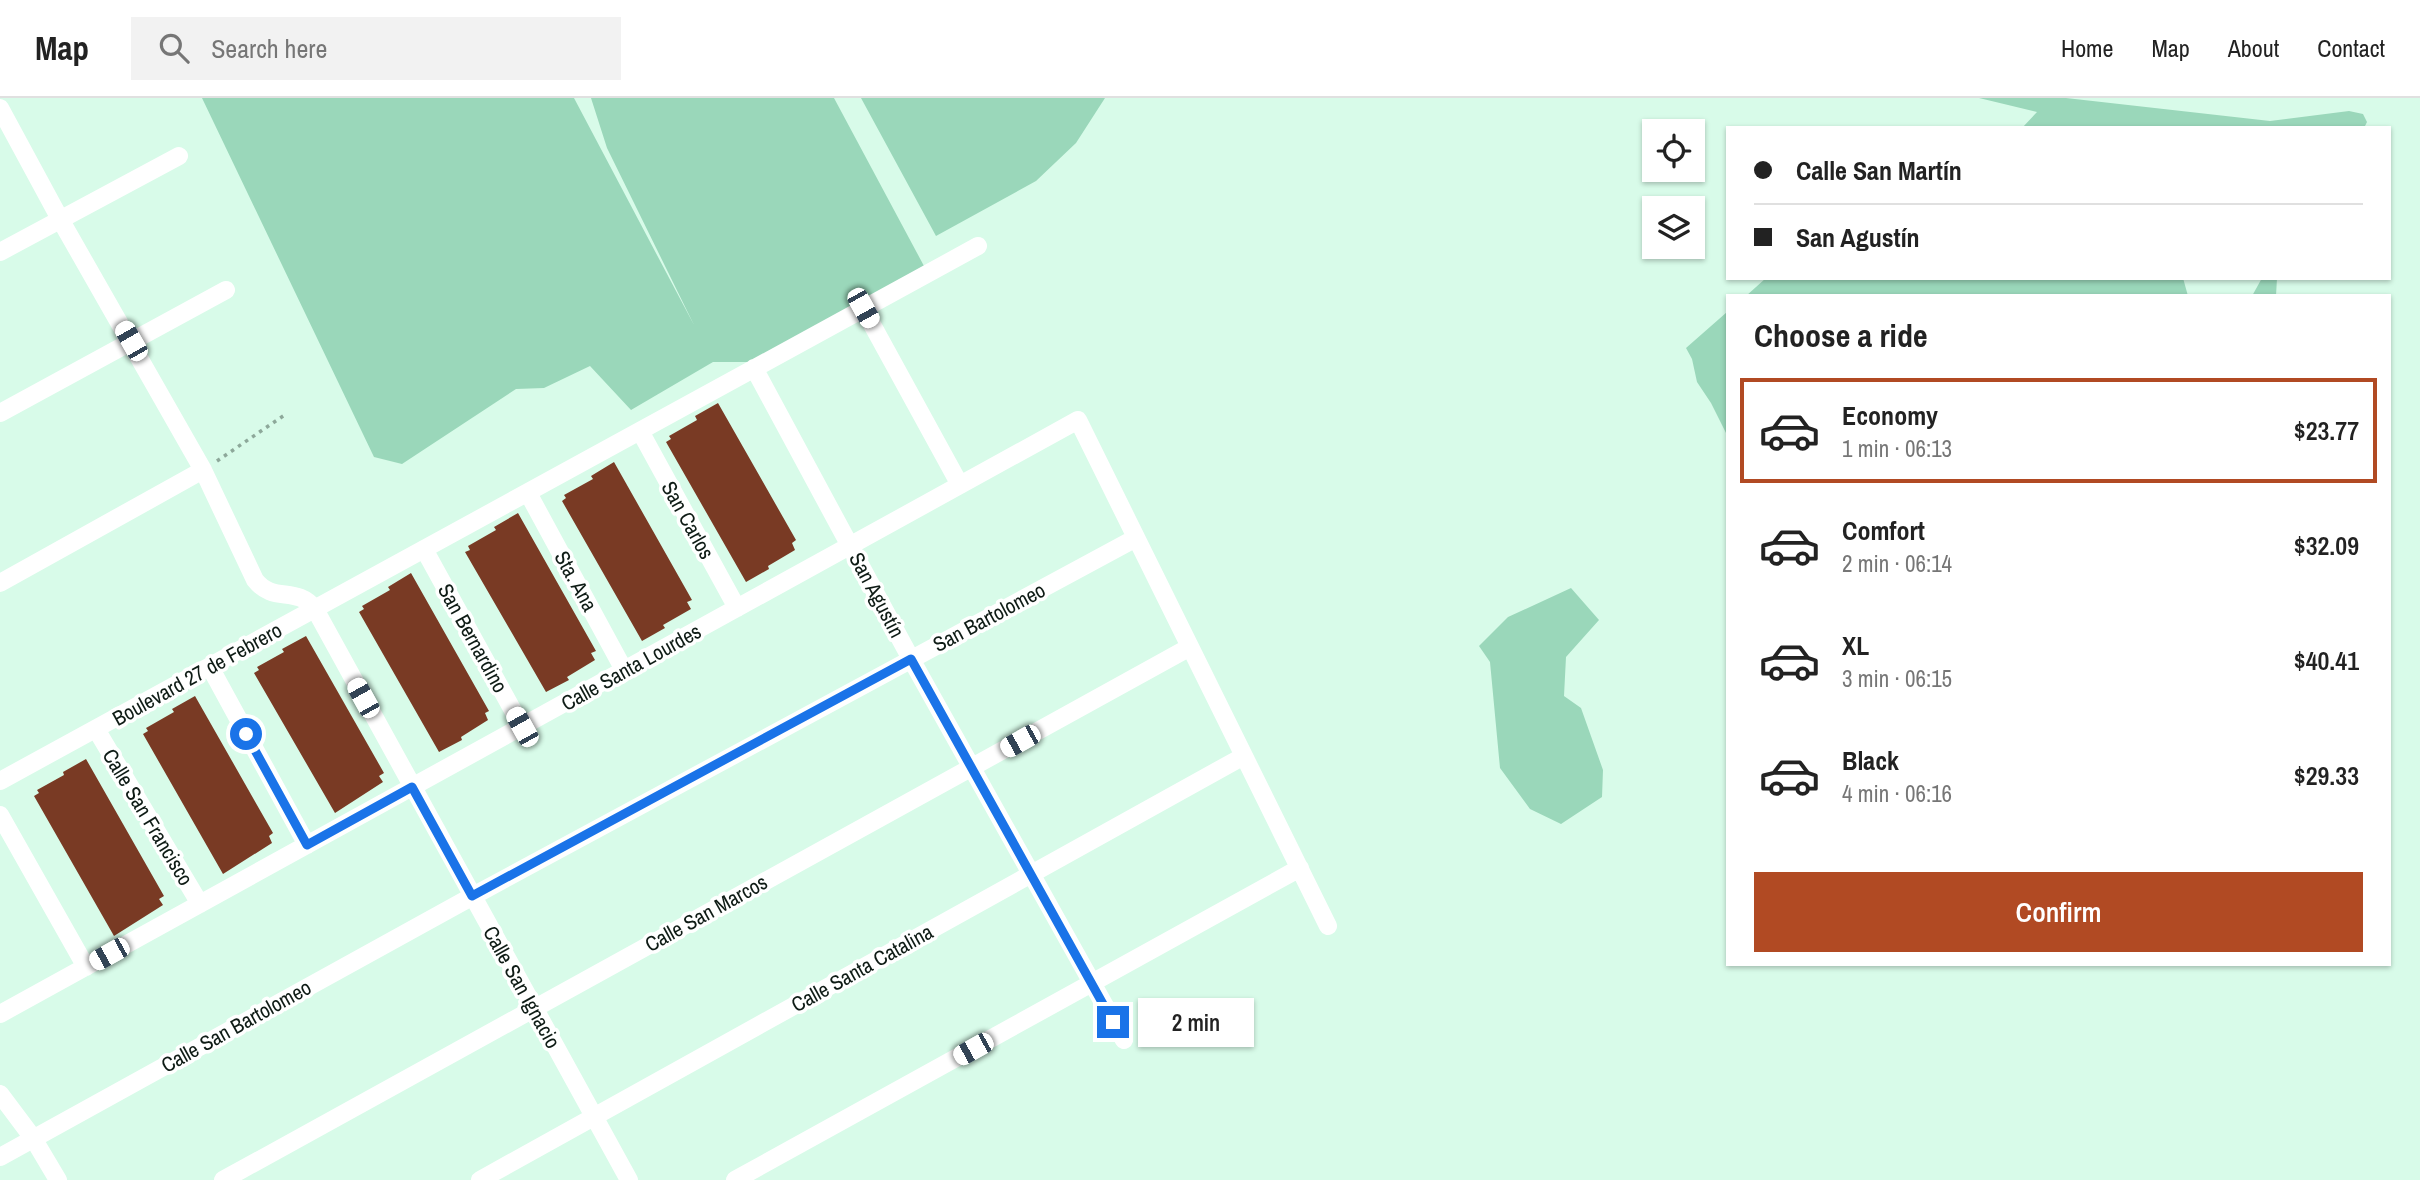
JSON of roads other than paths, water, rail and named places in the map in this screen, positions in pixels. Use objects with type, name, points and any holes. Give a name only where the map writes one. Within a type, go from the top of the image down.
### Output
[{"type":"street","points":[[0,108],[203,470],[255,580],[264,590],[304,598],[315,609]]},
{"type":"street","points":[[0,252],[179,156]]},
{"type":"street","name":"Boulevard 27 de Febrero","points":[[0,781],[978,246]]},
{"type":"street","points":[[0,413],[226,290]]},
{"type":"street","points":[[863,308],[960,485]]},
{"type":"street","name":"San Agustín","points":[[754,368],[911,659],[1124,1040]]},
{"type":"street","name":"Calle Santa Lourdes","points":[[0,1014],[1077,420],[1136,538]]},
{"type":"street","name":"San Carlos","points":[[640,431],[737,608]]},
{"type":"street","points":[[0,583],[203,470]]},
{"type":"street","name":"Sta. Ana","points":[[528,493],[624,670]]},
{"type":"street","points":[[1136,538],[1328,926]]},
{"type":"street","name":"San Bartolomeo","points":[[472,896],[1136,538]]},
{"type":"street","name":"San Bernardino","points":[[424,549],[522,727]]},
{"type":"street","name":"Calle San Ignacio","points":[[315,609],[629,1180]]},
{"type":"street","name":"Calle San Marcos","points":[[223,1180],[1190,647]]},
{"type":"street","points":[[210,667],[307,845]]},
{"type":"street","name":"Calle San Francisco","points":[[96,729],[200,904]]},
{"type":"street","name":"Calle Santa Catalina","points":[[480,1180],[1244,756]]},
{"type":"street","points":[[0,815],[86,967]]},
{"type":"street","points":[[735,1180],[1300,868]]},
{"type":"street","name":"Calle San Bartolomeo","points":[[0,1157],[472,896]]},
{"type":"street","points":[[0,1094],[33,1138],[58,1180]]}]
